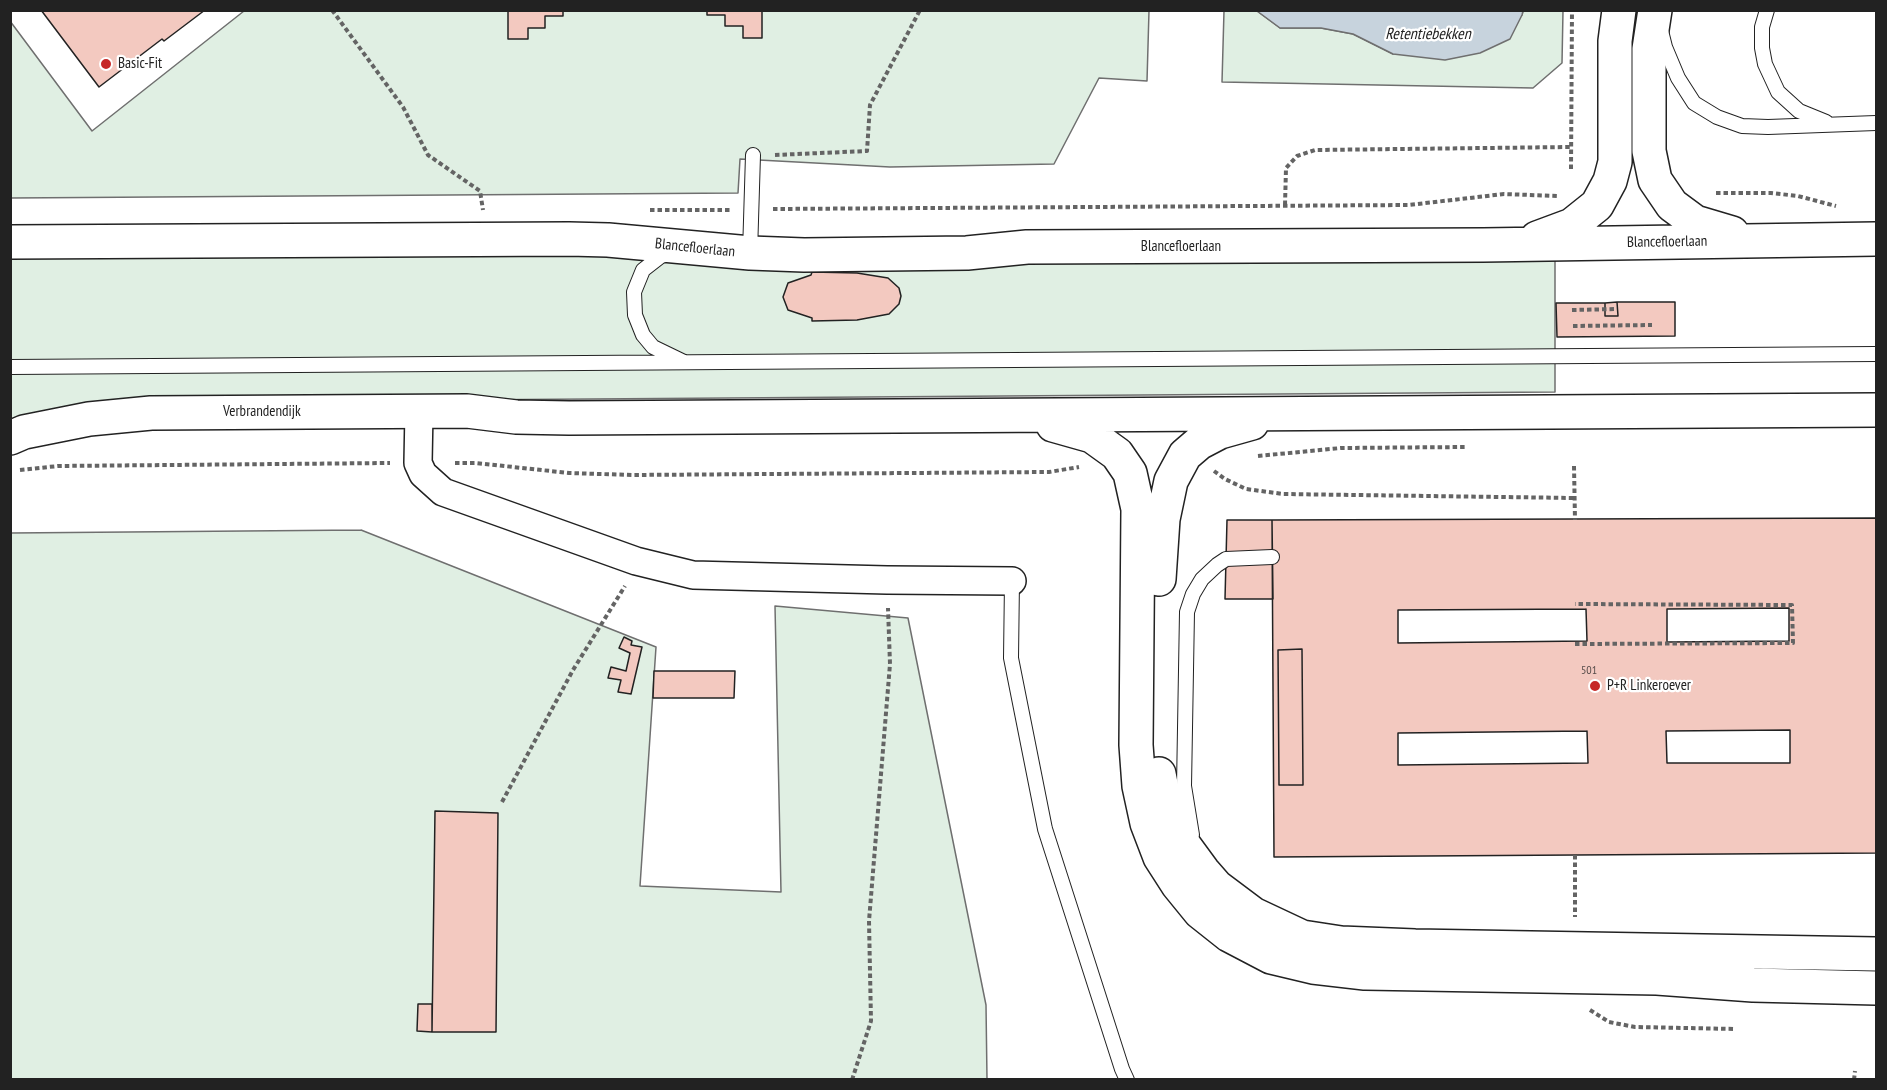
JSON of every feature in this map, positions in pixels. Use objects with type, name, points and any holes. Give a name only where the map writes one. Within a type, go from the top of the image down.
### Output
[{"type":"main road","points":[[1483,245],[1541,237],[1572,225],[1597,205],[1610,181],[1615,162],[1615,41],[1619,10]]},
{"type":"main road","points":[[1655,10],[1649,48],[1649,151],[1655,180],[1672,205],[1695,222],[1734,234],[1779,240]]},
{"type":"main road","points":[[10,242],[484,226]]},
{"type":"main road","name":"Blancefloerlaan","points":[[484,226],[750,253],[804,255],[967,253],[1039,247],[1483,245],[1876,239]]},
{"type":"main road","points":[[1010,414],[1279,415],[1876,410]]},
{"type":"main road","name":"Verbrandendijk","points":[[10,438],[24,432],[89,419],[151,413],[467,411],[516,417],[1010,414]]},
{"type":"main road","points":[[1010,414],[1092,436],[1117,454],[1130,473],[1138,509],[1139,550],[1136,745],[1139,786],[1147,824],[1160,857],[1178,885],[1200,912],[1229,935],[1271,957],[1314,967],[1365,973],[1657,978],[1752,986],[1876,988]]},
{"type":"main road","points":[[1279,415],[1220,432],[1185,455],[1171,481],[1163,519],[1160,552],[1156,736],[1159,777],[1166,809],[1181,841],[1217,887],[1252,914],[1302,937],[1341,943],[1876,954]]},
{"type":"street","points":[[419,411],[418,463],[423,474],[443,492],[636,561],[693,574],[1012,581]]},
{"type":"lane","points":[[1655,10],[1665,47],[1678,78],[1694,103],[1717,117],[1742,126],[1876,123]]},
{"type":"lane","points":[[1767,10],[1762,27],[1762,48],[1765,64],[1778,92],[1799,111],[1831,124]]},
{"type":"lane","points":[[750,253],[753,155]]},
{"type":"lane","points":[[686,363],[653,347],[643,335],[635,315],[634,292],[643,270],[661,256],[691,247]]},
{"type":"lane","points":[[10,367],[1876,354]]},
{"type":"lane","points":[[1203,871],[1189,825],[1184,786],[1187,612],[1193,594],[1202,579],[1217,565],[1226,560],[1272,557]]},
{"type":"lane","points":[[1012,581],[1011,658],[1045,829],[1127,1080]]},
{"type":"path","points":[[332,10],[403,107],[428,155],[480,191],[484,226]]},
{"type":"path","points":[[753,155],[867,151],[870,105],[920,10]]},
{"type":"path","points":[[1571,169],[1572,10]]},
{"type":"path","points":[[639,210],[1285,206],[1287,168],[1297,156],[1315,150],[1571,147]]},
{"type":"path","points":[[1572,310],[1617,309]]},
{"type":"path","points":[[1573,326],[1652,325]]},
{"type":"path","points":[[1252,457],[1341,448],[1472,447]]},
{"type":"path","points":[[13,471],[58,466],[476,463],[569,473],[632,475],[1038,472],[1085,466],[1117,454]]},
{"type":"path","points":[[1185,455],[1235,484],[1246,489],[1265,492],[1574,498]]},
{"type":"path","points":[[1574,466],[1575,520]]},
{"type":"path","points":[[502,802],[573,670],[627,582],[636,561]]},
{"type":"path","points":[[852,1080],[871,1021],[869,921],[890,664],[888,580]]},
{"type":"path","points":[[1575,604],[1792,605],[1793,643],[1575,644]]},
{"type":"path","points":[[1575,855],[1575,924]]},
{"type":"path","points":[[1586,1002],[1589,1009],[1609,1022],[1635,1027],[1736,1029]]},
{"type":"path","points":[[1854,1080],[1855,1071]]},
{"type":"green space","points":[[244,11],[1149,11],[1147,81],[1099,78],[1054,164],[890,167],[740,159],[738,193],[11,198],[10,21],[92,131]]},
{"type":"green space","points":[[1224,11],[1257,11],[1280,28],[1321,28],[1353,34],[1393,54],[1522,15],[1523,11],[1563,11],[1562,63],[1533,88],[1222,82]]},
{"type":"green space","points":[[11,251],[1555,257],[1555,392],[178,402],[11,426]]},
{"type":"green space","points":[[361,530],[656,647],[640,886],[781,892],[775,606],[908,618],[986,1005],[987,1079],[11,1079],[11,533]]},
{"type":"water","name":"Retentiebekken","points":[[1523,10],[1510,39],[1480,53],[1445,60],[1393,54],[1353,34],[1321,28],[1280,28],[1257,11]]},
{"type":"building","name":"Basic-Fit","points":[[41,10],[205,10],[164,41],[162,39],[99,87]]},
{"type":"building","points":[[508,10],[563,10],[563,16],[545,16],[545,28],[528,28],[528,39],[508,39]]},
{"type":"building","points":[[707,10],[762,10],[762,38],[743,38],[743,26],[725,26],[725,15],[707,15]]},
{"type":"building","points":[[812,272],[857,273],[888,278],[899,288],[901,296],[899,304],[889,314],[857,320],[812,321],[812,318],[788,310],[783,297],[788,283],[811,275]]},
{"type":"building","points":[[1617,302],[1618,316],[1605,316],[1605,303]]},
{"type":"building","points":[[1617,302],[1675,302],[1675,336],[1557,337],[1556,303],[1605,303],[1605,316],[1618,316]]},
{"type":"building","points":[[1876,518],[1876,853],[1274,857],[1272,520]],"holes":[[[1789,608],[1789,641],[1667,642],[1667,609]],[[1586,609],[1587,641],[1398,643],[1398,610]],[[1302,649],[1303,785],[1279,785],[1278,650]],[[1790,730],[1790,763],[1667,763],[1666,731]],[[1587,731],[1588,763],[1398,765],[1398,733]]]},
{"type":"building","points":[[1227,520],[1272,520],[1273,599],[1225,599]]},
{"type":"building","points":[[624,637],[632,641],[631,645],[642,647],[631,694],[618,692],[621,680],[608,678],[611,667],[626,671],[630,653],[619,648]]},
{"type":"building","points":[[1302,649],[1303,785],[1279,785],[1278,650]]},
{"type":"building","points":[[654,671],[735,671],[734,698],[653,698]]},
{"type":"building","points":[[435,811],[498,813],[496,1032],[432,1032]]},
{"type":"building","points":[[418,1004],[432,1004],[432,1032],[417,1031]]},
{"type":"place","name":"Basic-Fit","points":[[106,64]]},
{"type":"place","name":"P+R Linkeroever","points":[[1595,686]]}]
